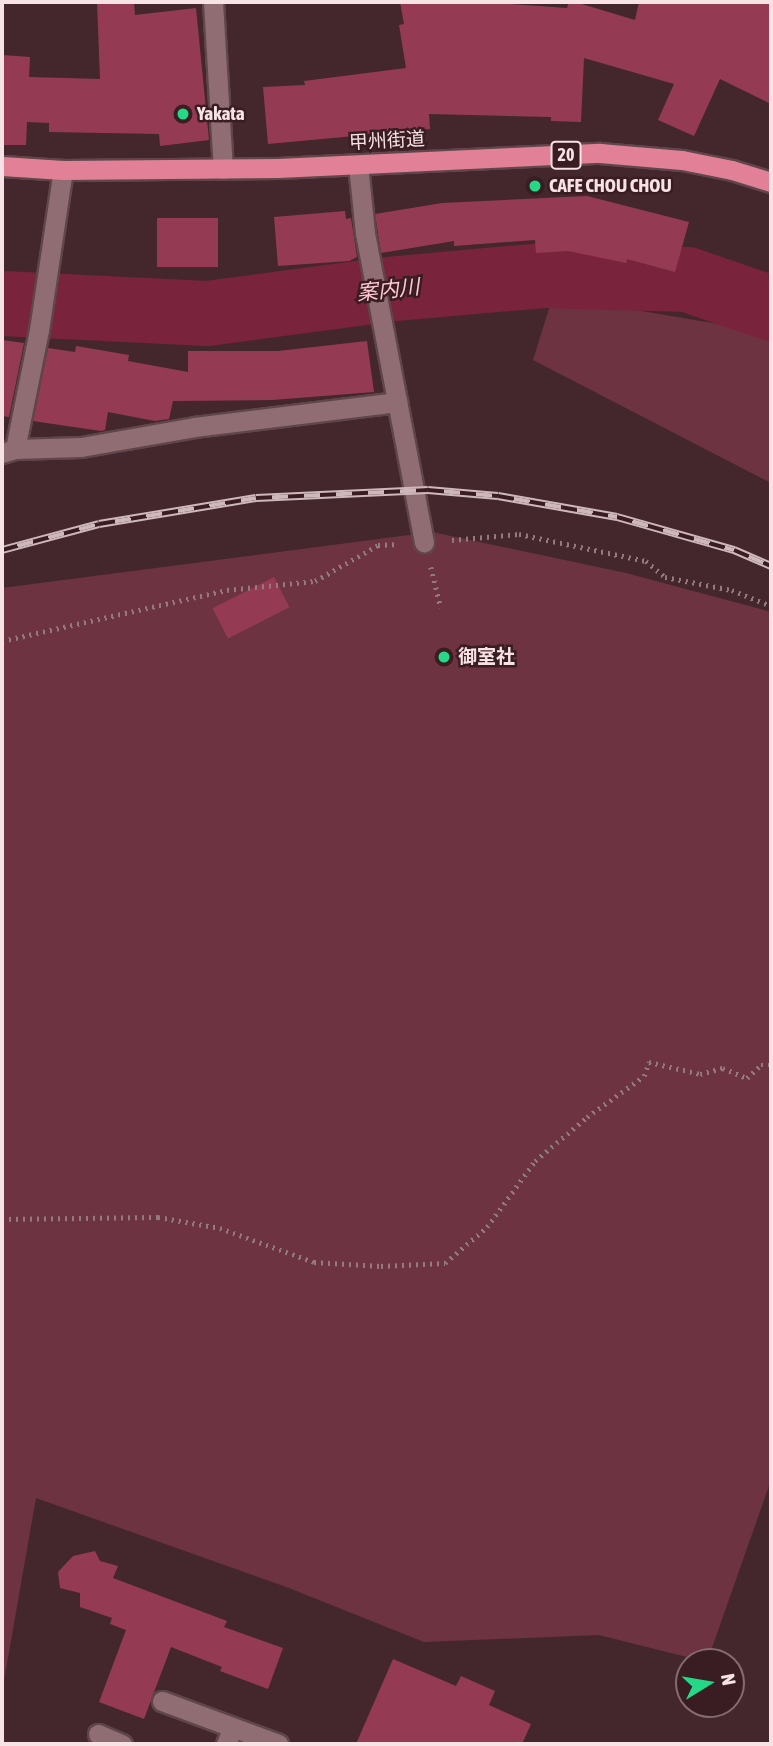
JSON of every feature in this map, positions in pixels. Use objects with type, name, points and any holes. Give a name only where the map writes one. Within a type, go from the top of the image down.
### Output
[{"type":"highway","name":"甲州街道","points":[[2,166],[63,170],[223,169],[600,153],[681,160],[771,181]]},
{"type":"street","points":[[213,2],[223,169]]},
{"type":"street","points":[[358,165],[365,233],[424,542]]},
{"type":"street","points":[[63,170],[39,330],[8,451],[81,447],[194,426],[397,402]]},
{"type":"street","points":[[162,1701],[229,1736],[278,1744]]},
{"type":"street","points":[[98,1734],[122,1744]]},
{"type":"path","points":[[2,642],[227,590],[315,581],[378,545],[519,534],[646,561],[665,577],[732,590],[771,606]]},
{"type":"path","points":[[424,542],[441,608]]},
{"type":"path","points":[[2,1219],[158,1217],[220,1228],[314,1262],[381,1266],[445,1263],[487,1227],[536,1161],[587,1116],[645,1076],[649,1062],[700,1074],[723,1068],[747,1078],[761,1065],[771,1065]]},
{"type":"shaded area","points":[[553,296],[730,326],[771,341],[771,483],[533,360]]},
{"type":"shaded area","points":[[432,532],[626,573],[771,612],[771,1480],[712,1648],[675,1648],[675,1654],[599,1635],[424,1642],[289,1588],[36,1498],[2,1692],[2,588]]},
{"type":"building","points":[[97,2],[134,2],[135,15],[196,8],[209,140],[160,146],[159,134],[49,132],[49,123],[27,122],[26,145],[2,145],[2,55],[30,57],[29,77],[100,79]]},
{"type":"building","points":[[400,2],[485,2],[567,8],[569,2],[575,2],[635,20],[639,2],[771,2],[771,104],[720,79],[694,136],[658,120],[674,84],[584,58],[581,122],[551,121],[551,117],[429,114],[430,129],[268,144],[263,87],[305,85],[304,81],[406,68],[399,25],[404,24]]},
{"type":"building","points":[[587,196],[689,222],[675,272],[627,259],[626,263],[568,251],[536,253],[535,240],[454,246],[454,241],[381,253],[375,214],[442,203]]},
{"type":"building","points":[[345,211],[346,219],[351,218],[357,257],[349,261],[278,266],[274,217]]},
{"type":"building","points":[[157,218],[218,218],[218,267],[157,267]]},
{"type":"building","points":[[2,340],[24,343],[9,417],[2,416]]},
{"type":"building","points":[[367,341],[374,392],[272,400],[173,401],[169,419],[155,421],[108,412],[105,430],[101,431],[33,421],[48,348],[75,352],[76,346],[129,355],[128,361],[188,372],[188,351],[278,351]]},
{"type":"building","points":[[274,577],[289,607],[228,639],[213,608]]},
{"type":"building","points":[[95,1551],[100,1561],[118,1566],[113,1578],[227,1621],[224,1627],[283,1648],[268,1689],[220,1671],[222,1667],[171,1647],[144,1719],[99,1702],[126,1630],[110,1624],[112,1618],[80,1607],[80,1593],[60,1588],[58,1572],[73,1556]]},
{"type":"building","points":[[393,1659],[456,1686],[461,1676],[495,1691],[489,1705],[531,1724],[522,1744],[356,1744]]},
{"type":"waterway","name":"案内川","points":[[2,303],[207,313],[386,289],[542,275],[687,279],[771,308]]},
{"type":"railway","points":[[2,550],[99,524],[256,498],[428,490],[498,496],[617,517],[734,550],[771,566]]},
{"type":"place","name":"Yakata","points":[[183,114]]},
{"type":"place","name":"CAFE CHOU CHOU","points":[[535,186]]},
{"type":"place","name":"御室社","points":[[444,657]]}]
